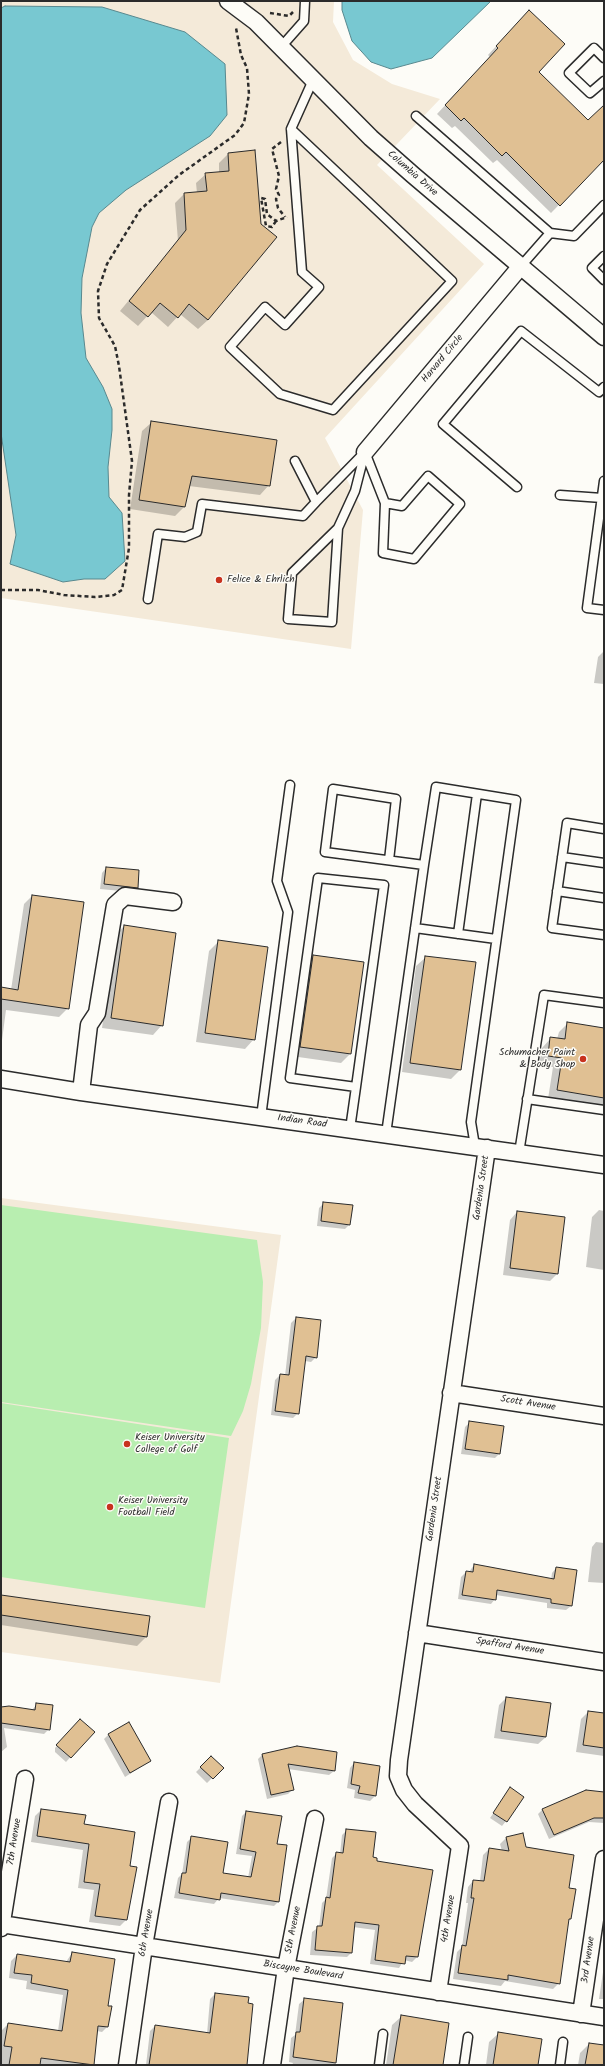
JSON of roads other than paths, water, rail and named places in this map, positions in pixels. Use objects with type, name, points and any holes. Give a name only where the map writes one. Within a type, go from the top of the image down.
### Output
[{"type":"street","name":"Columbia Drive","points":[[228,1],[247,14],[371,138],[604,337]]},
{"type":"street","name":"Harvard Circle","points":[[365,452],[521,266]]},
{"type":"street","points":[[81,1092],[90,1025],[97,1013],[115,905],[125,896],[172,902]]},
{"type":"street","name":"Indian Road","points":[[1,1078],[81,1092],[604,1165]]},
{"type":"street","name":"Gardenia Street","points":[[460,1846],[415,1804],[404,1790],[398,1776],[416,1633],[451,1393],[481,1147]]},
{"type":"street","name":"Scott Avenue","points":[[451,1393],[604,1416]]},
{"type":"street","name":"Spafford Avenue","points":[[416,1633],[604,1662]]},
{"type":"street","name":"7th Avenue","points":[[1,1925],[25,1779]]},
{"type":"street","name":"6th Avenue","points":[[127,2065],[144,1946],[169,1802]]},
{"type":"street","name":"5th Avenue","points":[[272,2065],[286,1968],[315,1819]]},
{"type":"street","name":"4th Avenue","points":[[438,1992],[460,1846]]},
{"type":"street","name":"3rd Avenue","points":[[581,2014],[604,1859]]},
{"type":"street","name":"Biscayne Boulevard","points":[[1,1925],[604,2017]]},
{"type":"lane","points":[[281,47],[304,21],[305,1]]},
{"type":"lane","points":[[604,58],[594,48],[569,73],[590,93],[604,81]]},
{"type":"lane","points":[[292,129],[452,281],[333,410],[280,394],[230,347],[265,307],[285,325],[319,287],[302,272],[292,129],[314,80]]},
{"type":"lane","points":[[416,116],[550,233],[574,236],[604,205]]},
{"type":"lane","points":[[521,266],[550,233]]},
{"type":"lane","points":[[604,256],[592,268],[604,280]]},
{"type":"lane","points":[[517,487],[443,424],[521,331],[599,392],[604,387]]},
{"type":"lane","points":[[148,599],[158,534],[185,537],[197,532],[202,504],[303,516],[365,452]]},
{"type":"lane","points":[[365,452],[385,503],[383,553],[414,559],[460,504],[428,476],[402,506],[385,503]]},
{"type":"lane","points":[[338,528],[332,622],[288,619],[292,573],[338,528],[355,491],[365,452]]},
{"type":"lane","points":[[295,461],[316,502]]},
{"type":"lane","points":[[604,481],[587,608],[604,610]]},
{"type":"lane","points":[[560,495],[602,498]]},
{"type":"lane","points":[[261,1117],[288,912],[278,881],[290,785]]},
{"type":"lane","points":[[386,1134],[436,787],[516,800],[471,1122],[481,1147]]},
{"type":"lane","points":[[389,860],[396,798],[333,789],[325,852],[424,865]]},
{"type":"lane","points":[[458,934],[477,794]]},
{"type":"lane","points":[[604,829],[567,823],[552,928],[604,935]]},
{"type":"lane","points":[[562,857],[604,863]]},
{"type":"lane","points":[[350,1129],[356,1087],[384,885],[318,878],[290,1078],[356,1087]]},
{"type":"lane","points":[[557,891],[604,898]]},
{"type":"lane","points":[[415,928],[496,939]]},
{"type":"lane","points":[[519,1153],[544,995],[604,1003]]},
{"type":"lane","points":[[527,1099],[604,1110]]},
{"type":"lane","points":[[379,2065],[383,2034]]},
{"type":"lane","points":[[464,2065],[468,2037]]},
{"type":"lane","points":[[560,2065],[564,2042]]},
{"type":"water","points":[[342,1],[491,1],[432,58],[391,69],[371,62],[352,41],[342,10]]},
{"type":"water","points":[[5,6],[102,7],[185,32],[225,64],[227,115],[210,136],[126,190],[99,213],[92,227],[82,278],[81,313],[86,358],[103,387],[112,409],[112,430],[108,467],[109,497],[122,513],[125,561],[105,579],[84,579],[63,582],[10,564],[16,535],[1,433],[1,8]]},
{"type":"place","name":"Felice & Ehrlich","points":[[219,580]]},
{"type":"place","name":"Schumacher Paint & Body Shop","points":[[583,1059]]},
{"type":"place","name":"Keiser University College of Golf","points":[[127,1444]]},
{"type":"place","name":"Keiser University Football Field","points":[[110,1507]]}]
